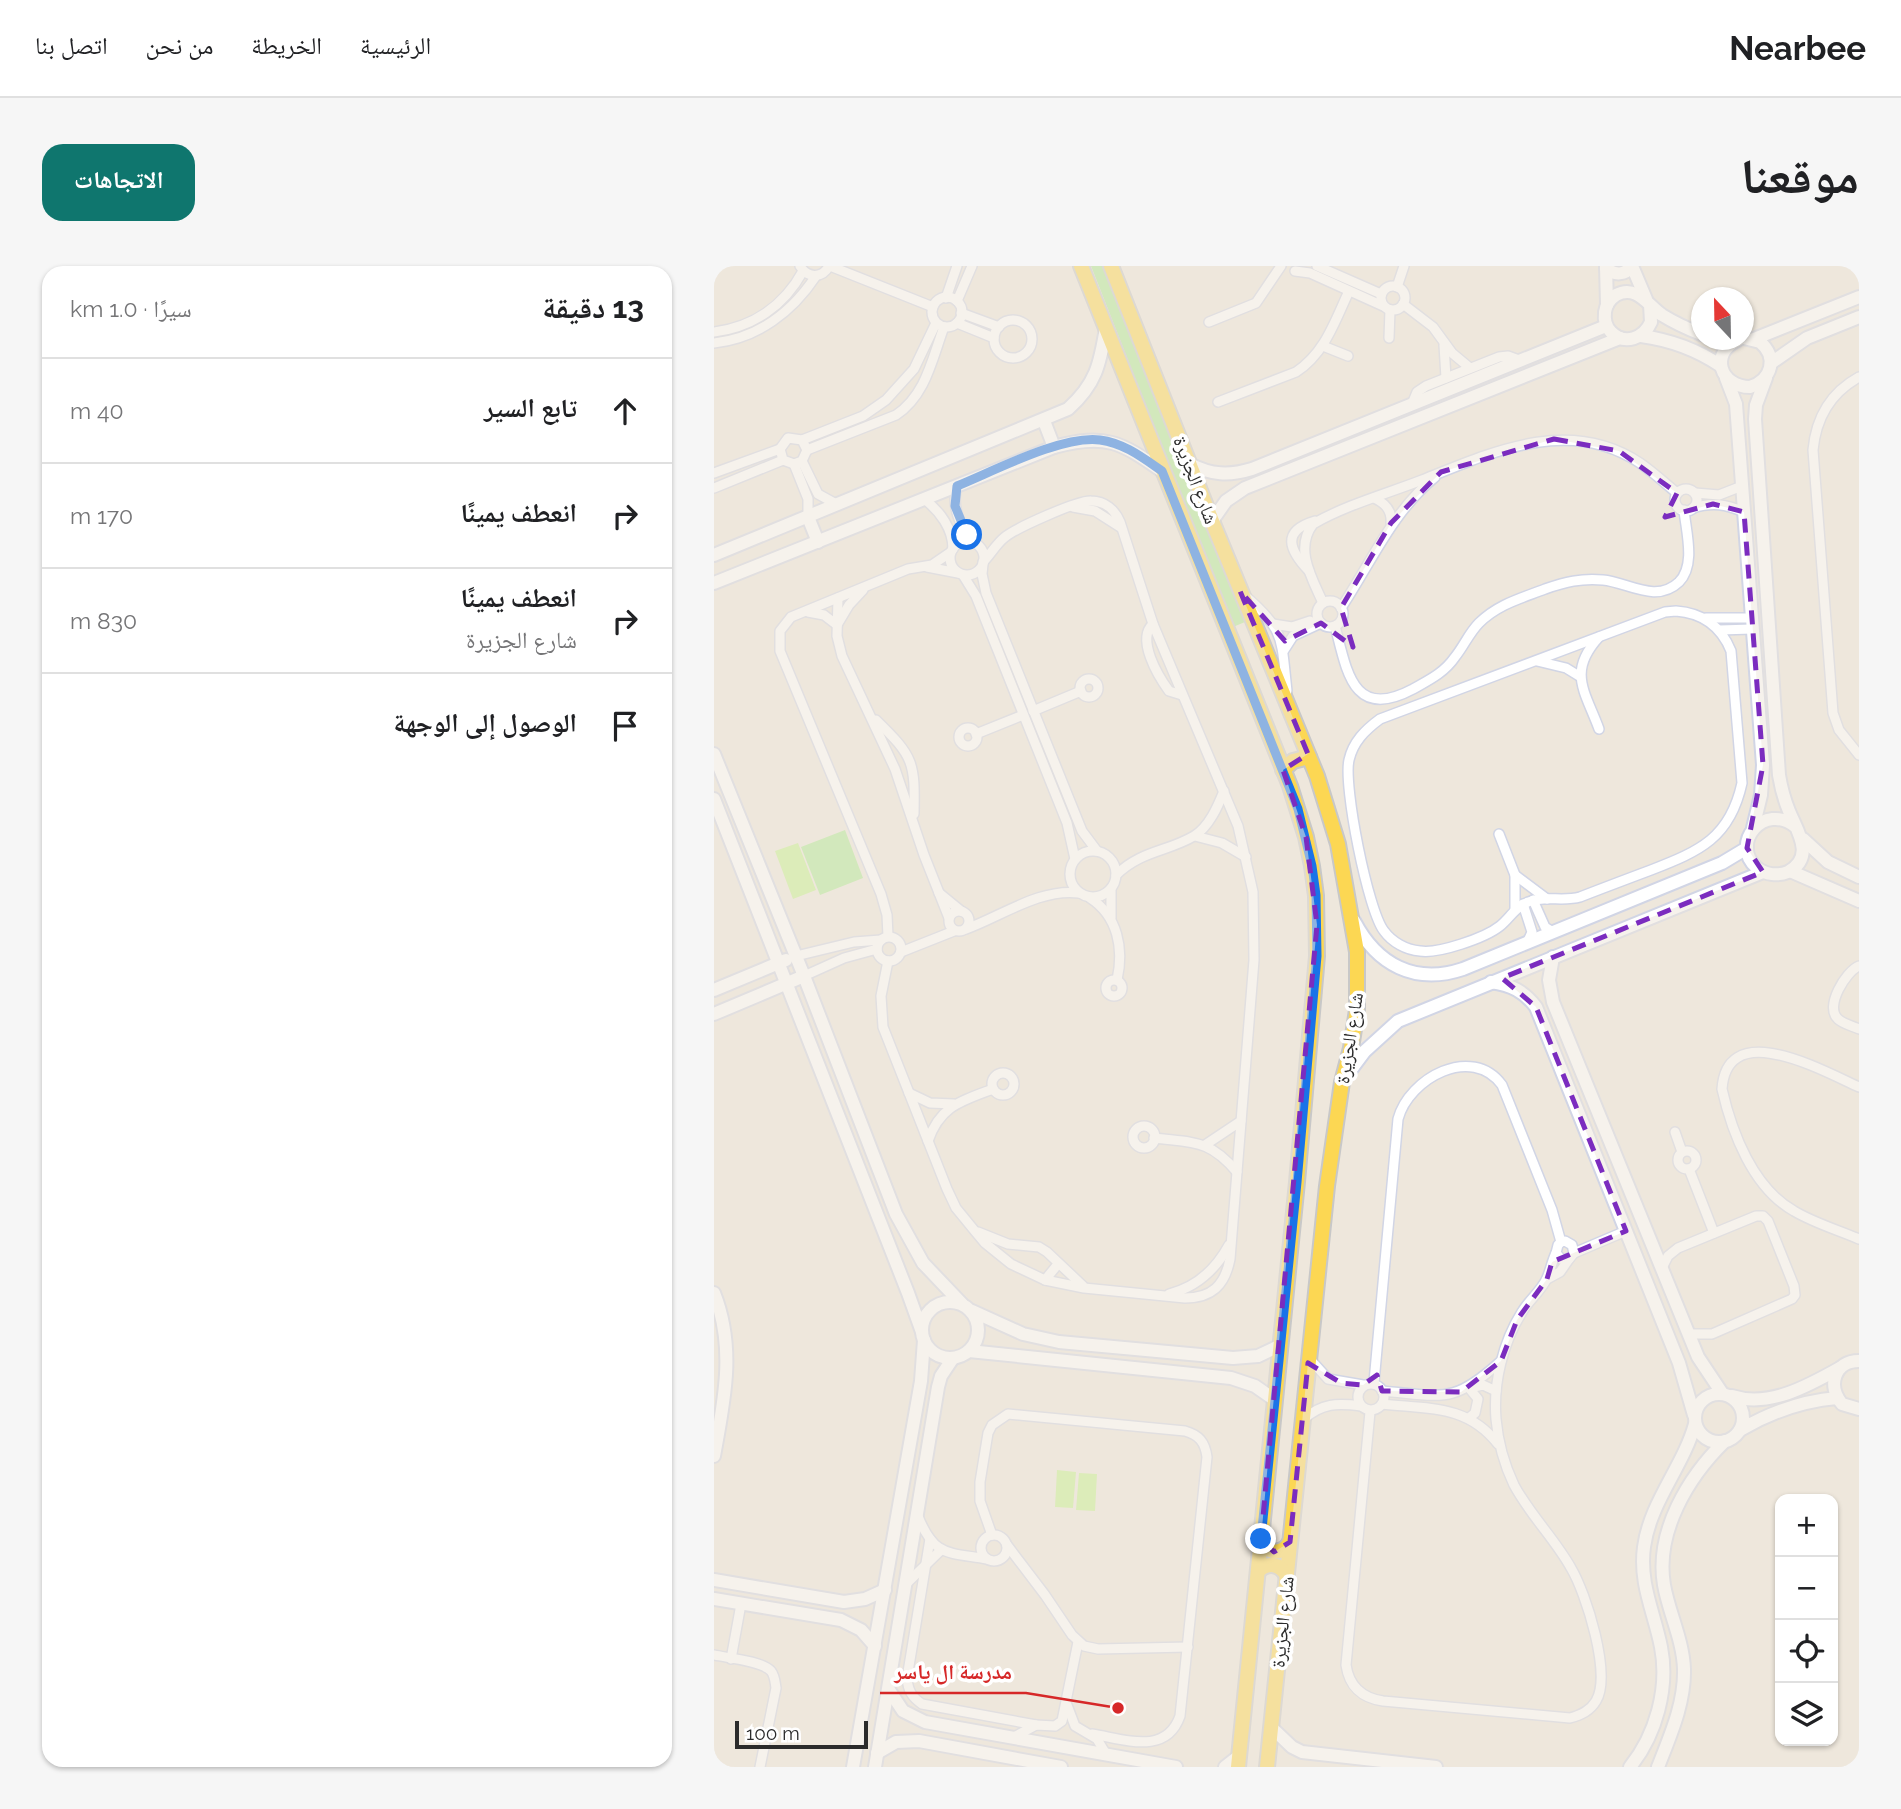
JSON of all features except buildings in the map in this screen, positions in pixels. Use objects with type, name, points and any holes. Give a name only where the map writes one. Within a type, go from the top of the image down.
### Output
[{"type":"main road","name":"شارع الجزيرة","points":[[1082,266],[1283,769],[1306,837],[1313,876],[1317,925],[1315,969],[1239,1761]]},
{"type":"main road","name":"شارع الجزيرة","points":[[1111,266],[1309,757],[1335,832],[1357,952],[1358,990],[1354,1029],[1342,1082],[1327,1186],[1267,1767]]},
{"type":"main road","points":[[1274,748],[1289,747],[1301,737]]},
{"type":"main road","points":[[1283,769],[1293,761],[1309,757]]},
{"type":"main road","points":[[1261,1539],[1264,1546],[1274,1552],[1286,1549],[1290,1542]]},
{"type":"main road","points":[[1258,1571],[1272,1564],[1287,1576]]},
{"type":"street","points":[[714,343],[787,311],[816,276],[827,271],[830,266],[933,307]]},
{"type":"street","points":[[946,298],[957,266]]},
{"type":"street","points":[[957,323],[961,313],[957,301],[972,266]]},
{"type":"street","points":[[1209,322],[1256,303],[1282,266],[1287,271],[1298,269],[1310,273],[1387,308],[1397,309],[1403,304]]},
{"type":"street","points":[[1317,266],[1381,294],[1387,308],[1390,338]]},
{"type":"street","points":[[1397,286],[1404,266]]},
{"type":"street","points":[[1606,267],[1612,273],[1620,274],[1627,272],[1632,266],[1648,302],[1651,322],[1641,336]]},
{"type":"street","points":[[1606,267],[1604,315],[1606,326],[1612,333],[1620,338],[1641,336],[1683,346],[1724,372],[1733,384],[1750,387],[1766,378]]},
{"type":"street","points":[[714,332],[746,330],[779,304],[797,283],[801,269],[816,276]]},
{"type":"street","points":[[1381,294],[1388,287],[1397,286]]},
{"type":"street","points":[[1397,286],[1403,292],[1403,304]]},
{"type":"street","points":[[1219,402],[1296,372],[1311,361],[1323,346],[1349,291]]},
{"type":"street","points":[[1606,305],[1615,295],[1635,293],[1675,323],[1691,330]]},
{"type":"street","points":[[1754,336],[1859,297]]},
{"type":"street","points":[[798,462],[807,450],[896,415],[907,408],[922,388],[940,325],[932,313],[933,307],[936,302],[946,298],[957,301]]},
{"type":"street","points":[[1403,304],[1433,327],[1444,344],[1470,368]]},
{"type":"street","points":[[961,313],[999,327]]},
{"type":"street","points":[[1342,1082],[1365,1051],[1398,1021],[1763,872],[1781,874],[1790,871],[1802,857],[1799,833],[1783,794],[1778,765],[1756,408],[1771,363],[1794,345],[1859,317]]},
{"type":"street","points":[[1012,320],[1020,321],[1031,332],[1031,347],[1020,358],[1005,357],[995,345],[994,338],[999,327],[1012,320]]},
{"type":"street","points":[[940,325],[957,323],[994,338]]},
{"type":"street","points":[[714,473],[780,449],[788,438],[802,440],[863,416],[886,400],[915,369],[940,325]]},
{"type":"street","points":[[1190,464],[1214,473],[1231,474],[1252,469],[1606,326]]},
{"type":"street","points":[[1783,327],[1785,338],[1794,345]]},
{"type":"street","points":[[714,555],[1069,409],[1083,396],[1094,379],[1101,360],[1106,328]]},
{"type":"street","points":[[1590,332],[1595,337],[1596,348]]},
{"type":"street","points":[[1212,521],[1226,501],[1257,483],[1620,338]]},
{"type":"street","points":[[1754,343],[1765,346],[1771,363]]},
{"type":"street","points":[[1444,344],[1446,378]]},
{"type":"street","points":[[1323,346],[1348,356]]},
{"type":"street","points":[[1726,350],[1724,352],[1724,372],[1736,409],[1763,765],[1761,794],[1747,848],[1753,864],[1763,872]]},
{"type":"street","points":[[1412,404],[1420,390],[1470,368],[1499,357],[1508,356],[1519,360]]},
{"type":"street","points":[[1859,377],[1840,390],[1823,411],[1814,437],[1813,450],[1833,713],[1839,730],[1859,755]]},
{"type":"street","points":[[1736,409],[1744,405],[1756,408]]},
{"type":"street","points":[[1044,421],[1054,447]]},
{"type":"street","points":[[1323,603],[1310,572],[1303,545],[1313,524],[1477,457],[1531,441],[1576,439],[1619,451],[1639,462],[1677,493]]},
{"type":"street","points":[[802,440],[807,450]]},
{"type":"street","points":[[714,583],[1054,447],[1080,440],[1119,444],[1162,471]]},
{"type":"street","points":[[780,449],[783,460]]},
{"type":"street","points":[[714,488],[783,460],[798,462]]},
{"type":"street","points":[[798,462],[813,488],[824,499],[838,505]]},
{"type":"street","points":[[798,462],[808,499],[808,517],[818,542]]},
{"type":"street","points":[[1252,469],[1257,483]]},
{"type":"street","points":[[1341,608],[1333,602],[1323,603],[1318,610],[1320,620],[1328,626],[1335,626],[1342,618],[1341,608],[1368,568],[1391,523],[1415,495],[1441,472]]},
{"type":"street","points":[[957,486],[954,500],[958,514],[983,555],[982,574],[986,593],[1067,822],[1075,859]]},
{"type":"street","points":[[1677,493],[1686,489],[1695,493],[1719,495],[1742,486]]},
{"type":"street","points":[[1677,493],[1676,503],[1689,509],[1713,503],[1724,504],[1744,512]]},
{"type":"street","points":[[1335,626],[1342,653],[1357,688],[1366,697],[1377,701],[1391,699],[1438,676],[1455,658],[1479,623],[1505,604],[1572,580],[1607,580],[1648,591],[1665,590],[1678,584],[1686,572],[1689,559],[1689,509],[1697,500],[1695,493]]},
{"type":"street","points":[[1374,498],[1388,509],[1392,517],[1391,523]]},
{"type":"street","points":[[924,499],[944,519],[951,537],[951,564],[976,596],[1082,831],[1097,851],[1109,857],[1135,859]]},
{"type":"street","points":[[888,961],[881,996],[883,1027],[956,1208],[985,1243],[1012,1264],[1045,1280],[1084,1288],[1199,1298],[1211,1293],[1221,1284],[1227,1272],[1237,1172],[1255,937],[1253,892],[1238,826],[1153,624],[1122,530],[1102,514],[1071,507],[1013,532],[999,542],[975,573],[960,574],[925,567]]},
{"type":"street","points":[[944,519],[958,514]]},
{"type":"street","points":[[714,1014],[844,958],[877,949],[884,938],[887,915],[881,894],[780,651],[778,640],[784,623],[908,569],[925,567],[939,561],[958,544],[999,542]]},
{"type":"street","points":[[837,625],[864,588]]},
{"type":"street","points":[[1240,591],[1279,632],[1284,650],[1289,710]]},
{"type":"street","points":[[838,598],[837,625],[842,656],[887,751],[949,918],[948,923],[954,931]]},
{"type":"street","points":[[1706,618],[1720,630],[1731,651],[1742,783],[1738,802],[1718,835],[1686,856],[1580,897],[1533,900],[1519,907],[1496,929],[1447,949],[1419,951],[1393,940],[1383,930],[1375,917],[1366,882],[1347,779],[1348,761],[1360,737],[1380,719],[1665,612],[1686,611],[1706,618],[1752,623]]},
{"type":"street","points":[[800,614],[816,612],[837,625]]},
{"type":"street","points":[[1273,624],[1292,627],[1320,620]]},
{"type":"street","points":[[1284,650],[1293,636],[1320,620]]},
{"type":"street","points":[[1720,630],[1752,623]]},
{"type":"street","points":[[1153,624],[1148,628],[1147,635],[1152,663],[1169,691],[1182,695]]},
{"type":"street","points":[[1599,729],[1579,676],[1589,647],[1600,636]]},
{"type":"street","points":[[1535,660],[1551,662],[1579,676]]},
{"type":"street","points":[[976,734],[1080,691]]},
{"type":"street","points":[[872,716],[899,742],[911,759],[915,781],[914,823]]},
{"type":"street","points":[[887,751],[899,742]]},
{"type":"street","points":[[714,754],[904,1231],[923,1263],[977,1319],[978,1336],[969,1351]]},
{"type":"street","points":[[900,783],[915,781]]},
{"type":"street","points":[[1116,874],[1135,859],[1195,836],[1213,815],[1224,791]]},
{"type":"street","points":[[1761,794],[1768,797],[1783,794]]},
{"type":"street","points":[[714,799],[923,1336],[935,1354],[953,1358]]},
{"type":"street","points":[[1752,830],[1758,824],[1774,818],[1782,819],[1828,862],[1859,877]]},
{"type":"street","points":[[1499,834],[1515,875],[1519,907],[1532,932],[1527,943]]},
{"type":"street","points":[[1195,836],[1222,843],[1246,857]]},
{"type":"street","points":[[1350,914],[1372,948],[1387,961],[1405,970],[1438,975],[1463,969],[1722,863],[1747,848]]},
{"type":"street","points":[[1048,895],[1069,873],[1081,853],[1097,851]]},
{"type":"street","points":[[1109,857],[1116,868],[1111,890],[1111,920]]},
{"type":"street","points":[[1790,871],[1859,901]]},
{"type":"street","points":[[1069,873],[1073,888],[1101,907],[1111,920],[1119,943],[1120,968],[1117,980]]},
{"type":"street","points":[[1515,875],[1548,900]]},
{"type":"street","points":[[901,952],[1048,895],[1065,892],[1096,897],[1111,890]]},
{"type":"street","points":[[938,891],[970,921],[966,929]]},
{"type":"street","points":[[1533,900],[1545,927],[1553,932]]},
{"type":"street","points":[[949,918],[952,914],[963,912],[992,918]]},
{"type":"street","points":[[714,990],[796,956],[853,942],[897,939],[902,947],[896,959],[888,961],[880,958],[877,949]]},
{"type":"street","points":[[1491,982],[1517,989],[1528,997],[1541,1020],[1679,1363],[1699,1433],[1706,1439],[1725,1441],[1740,1430],[1742,1411],[1738,1402],[1709,1376],[1695,1350],[1550,991],[1553,957]]},
{"type":"street","points":[[1859,966],[1847,974],[1833,1004],[1833,1010],[1838,1020],[1859,1029]]},
{"type":"street","points":[[1463,969],[1471,990]]},
{"type":"street","points":[[1541,1020],[1558,1013]]},
{"type":"street","points":[[1859,1087],[1786,1055],[1763,1052],[1732,1062],[1723,1079],[1722,1089],[1745,1155],[1770,1192],[1796,1213],[1859,1239]]},
{"type":"street","points":[[1370,1412],[1346,1665],[1354,1687],[1375,1700],[1570,1718],[1581,1715],[1597,1700],[1600,1690],[1592,1620],[1576,1576],[1518,1492],[1499,1446],[1496,1417],[1496,1391],[1501,1361],[1517,1320],[1547,1279],[1561,1242],[1552,1210],[1502,1085],[1496,1077],[1478,1066],[1468,1065],[1433,1077],[1417,1086],[1404,1101],[1398,1119],[1374,1382]]},
{"type":"street","points":[[928,1141],[937,1120],[954,1104],[993,1088]]},
{"type":"street","points":[[909,1093],[930,1103],[954,1104]]},
{"type":"street","points":[[930,1103],[937,1120]]},
{"type":"street","points":[[1206,1145],[1241,1121]]},
{"type":"street","points":[[1675,1132],[1682,1152],[1691,1151],[1696,1156],[1695,1165],[1689,1169],[1714,1233]]},
{"type":"street","points":[[1154,1138],[1206,1145],[1228,1161],[1237,1172]]},
{"type":"street","points":[[1662,1268],[1668,1256],[1678,1248],[1756,1216],[1766,1218],[1795,1295],[1788,1302],[1712,1334],[1695,1350]]},
{"type":"street","points":[[974,1230],[997,1241],[1039,1247],[1084,1288]]},
{"type":"street","points":[[1556,1253],[1561,1259],[1572,1256],[1626,1231]]},
{"type":"street","points":[[1651,1240],[1663,1248],[1678,1248]]},
{"type":"street","points":[[1164,1296],[1185,1289],[1204,1277],[1224,1255],[1230,1242]]},
{"type":"street","points":[[1547,1279],[1560,1272],[1572,1256],[1573,1245],[1561,1242]]},
{"type":"street","points":[[1012,1264],[1017,1244]]},
{"type":"street","points":[[1045,1280],[1058,1264]]},
{"type":"street","points":[[714,1293],[724,1326],[728,1369],[714,1457]]},
{"type":"street","points":[[853,1767],[921,1381],[925,1316],[937,1304],[945,1302],[967,1308],[1023,1334],[1059,1342],[1233,1358],[1258,1356],[1280,1345]]},
{"type":"street","points":[[1689,1334],[1712,1334]]},
{"type":"street","points":[[1859,1347],[1833,1383],[1837,1398],[1849,1408],[1859,1409]]},
{"type":"street","points":[[875,1767],[938,1387],[941,1376],[953,1358],[969,1351],[1231,1378],[1255,1386],[1275,1400]]},
{"type":"street","points":[[1303,1420],[1313,1411],[1327,1405],[1360,1406],[1370,1412],[1377,1410],[1382,1404],[1380,1385],[1374,1382],[1363,1385],[1328,1379],[1309,1358]]},
{"type":"street","points":[[1469,1388],[1501,1361]]},
{"type":"street","points":[[1630,1767],[1647,1741],[1660,1704],[1663,1686],[1662,1658],[1644,1582],[1644,1546],[1654,1512],[1687,1449],[1697,1405],[1712,1394],[1726,1394],[1751,1400],[1771,1398],[1808,1385],[1848,1364]]},
{"type":"street","points":[[1360,1406],[1363,1385]]},
{"type":"street","points":[[1382,1391],[1445,1396],[1483,1385],[1496,1391]]},
{"type":"street","points":[[1469,1388],[1478,1399],[1475,1413],[1469,1418]]},
{"type":"street","points":[[1740,1430],[1779,1410],[1837,1398]]},
{"type":"street","points":[[1382,1404],[1443,1409],[1482,1420],[1496,1417]]},
{"type":"street","points":[[992,1535],[979,1491],[988,1433],[999,1418],[1017,1413],[1185,1430],[1202,1439],[1207,1457],[1188,1647],[1180,1716],[1170,1735],[1152,1742],[1092,1734],[1080,1731],[1067,1718],[1078,1642]]},
{"type":"street","points":[[1469,1418],[1499,1446]]},
{"type":"street","points":[[1658,1767],[1678,1711],[1684,1667],[1664,1585],[1663,1552],[1672,1519],[1679,1505],[1699,1471],[1725,1441]]},
{"type":"street","points":[[916,1512],[930,1539],[940,1551],[1000,1560],[1006,1553],[1007,1545]]},
{"type":"street","points":[[987,1559],[981,1548],[985,1539],[992,1535],[1002,1537],[1078,1642],[1098,1649],[1188,1647]]},
{"type":"street","points":[[930,1539],[907,1678],[908,1689],[914,1698],[922,1704],[1036,1724],[1055,1726],[1067,1718]]},
{"type":"street","points":[[906,1585],[940,1551]]},
{"type":"street","points":[[715,1579],[844,1602],[865,1599],[885,1590]]},
{"type":"street","points":[[714,1599],[841,1620],[861,1630],[875,1646]]},
{"type":"street","points":[[731,1659],[741,1604]]},
{"type":"street","points":[[714,1655],[762,1665],[771,1670],[775,1678],[776,1688],[760,1767]]},
{"type":"street","points":[[889,1690],[903,1711],[925,1722],[1176,1767]]},
{"type":"street","points":[[1660,1704],[1678,1711]]},
{"type":"street","points":[[1012,1738],[1036,1724]]},
{"type":"street","points":[[1271,1727],[1292,1747],[1302,1752],[1436,1767]]},
{"type":"street","points":[[1092,1734],[1106,1754]]},
{"type":"street","points":[[877,1753],[897,1742],[919,1741],[1060,1767]]},
{"type":"street","points":[[1225,1767],[1239,1761]]},
{"type":"highlighted area","points":[[1554,439],[1619,451],[1677,493],[1665,517],[1713,504],[1744,512],[1763,765],[1747,848],[1763,872],[1502,978],[1536,1007],[1626,1231],[1552,1262],[1547,1279],[1517,1320],[1501,1361],[1461,1392],[1382,1391],[1377,1375],[1363,1385],[1341,1383],[1308,1363],[1290,1542],[1274,1552],[1261,1539],[1317,925],[1306,837],[1283,770],[1308,754],[1240,591],[1285,641],[1321,623],[1353,647],[1341,608],[1391,523],[1441,472]]},
{"type":"green space","points":[[1091,266],[1106,266],[1245,622],[1233,627]]},
{"type":"green space","points":[[845,830],[863,878],[820,895],[801,847]]},
{"type":"green space","points":[[798,843],[816,890],[793,899],[775,851]]},
{"type":"green space","points":[[1057,1470],[1076,1472],[1073,1508],[1055,1507]]},
{"type":"green space","points":[[1079,1473],[1097,1474],[1095,1511],[1076,1510]]},
{"type":"place","name":"مدرسة ال ياسر","points":[[1118,1708]]},
{"type":"route","points":[[967,535],[955,506],[957,486],[1054,447],[1080,440],[1119,444],[1162,471],[1298,809],[1316,895],[1317,956],[1261,1539]]}]
